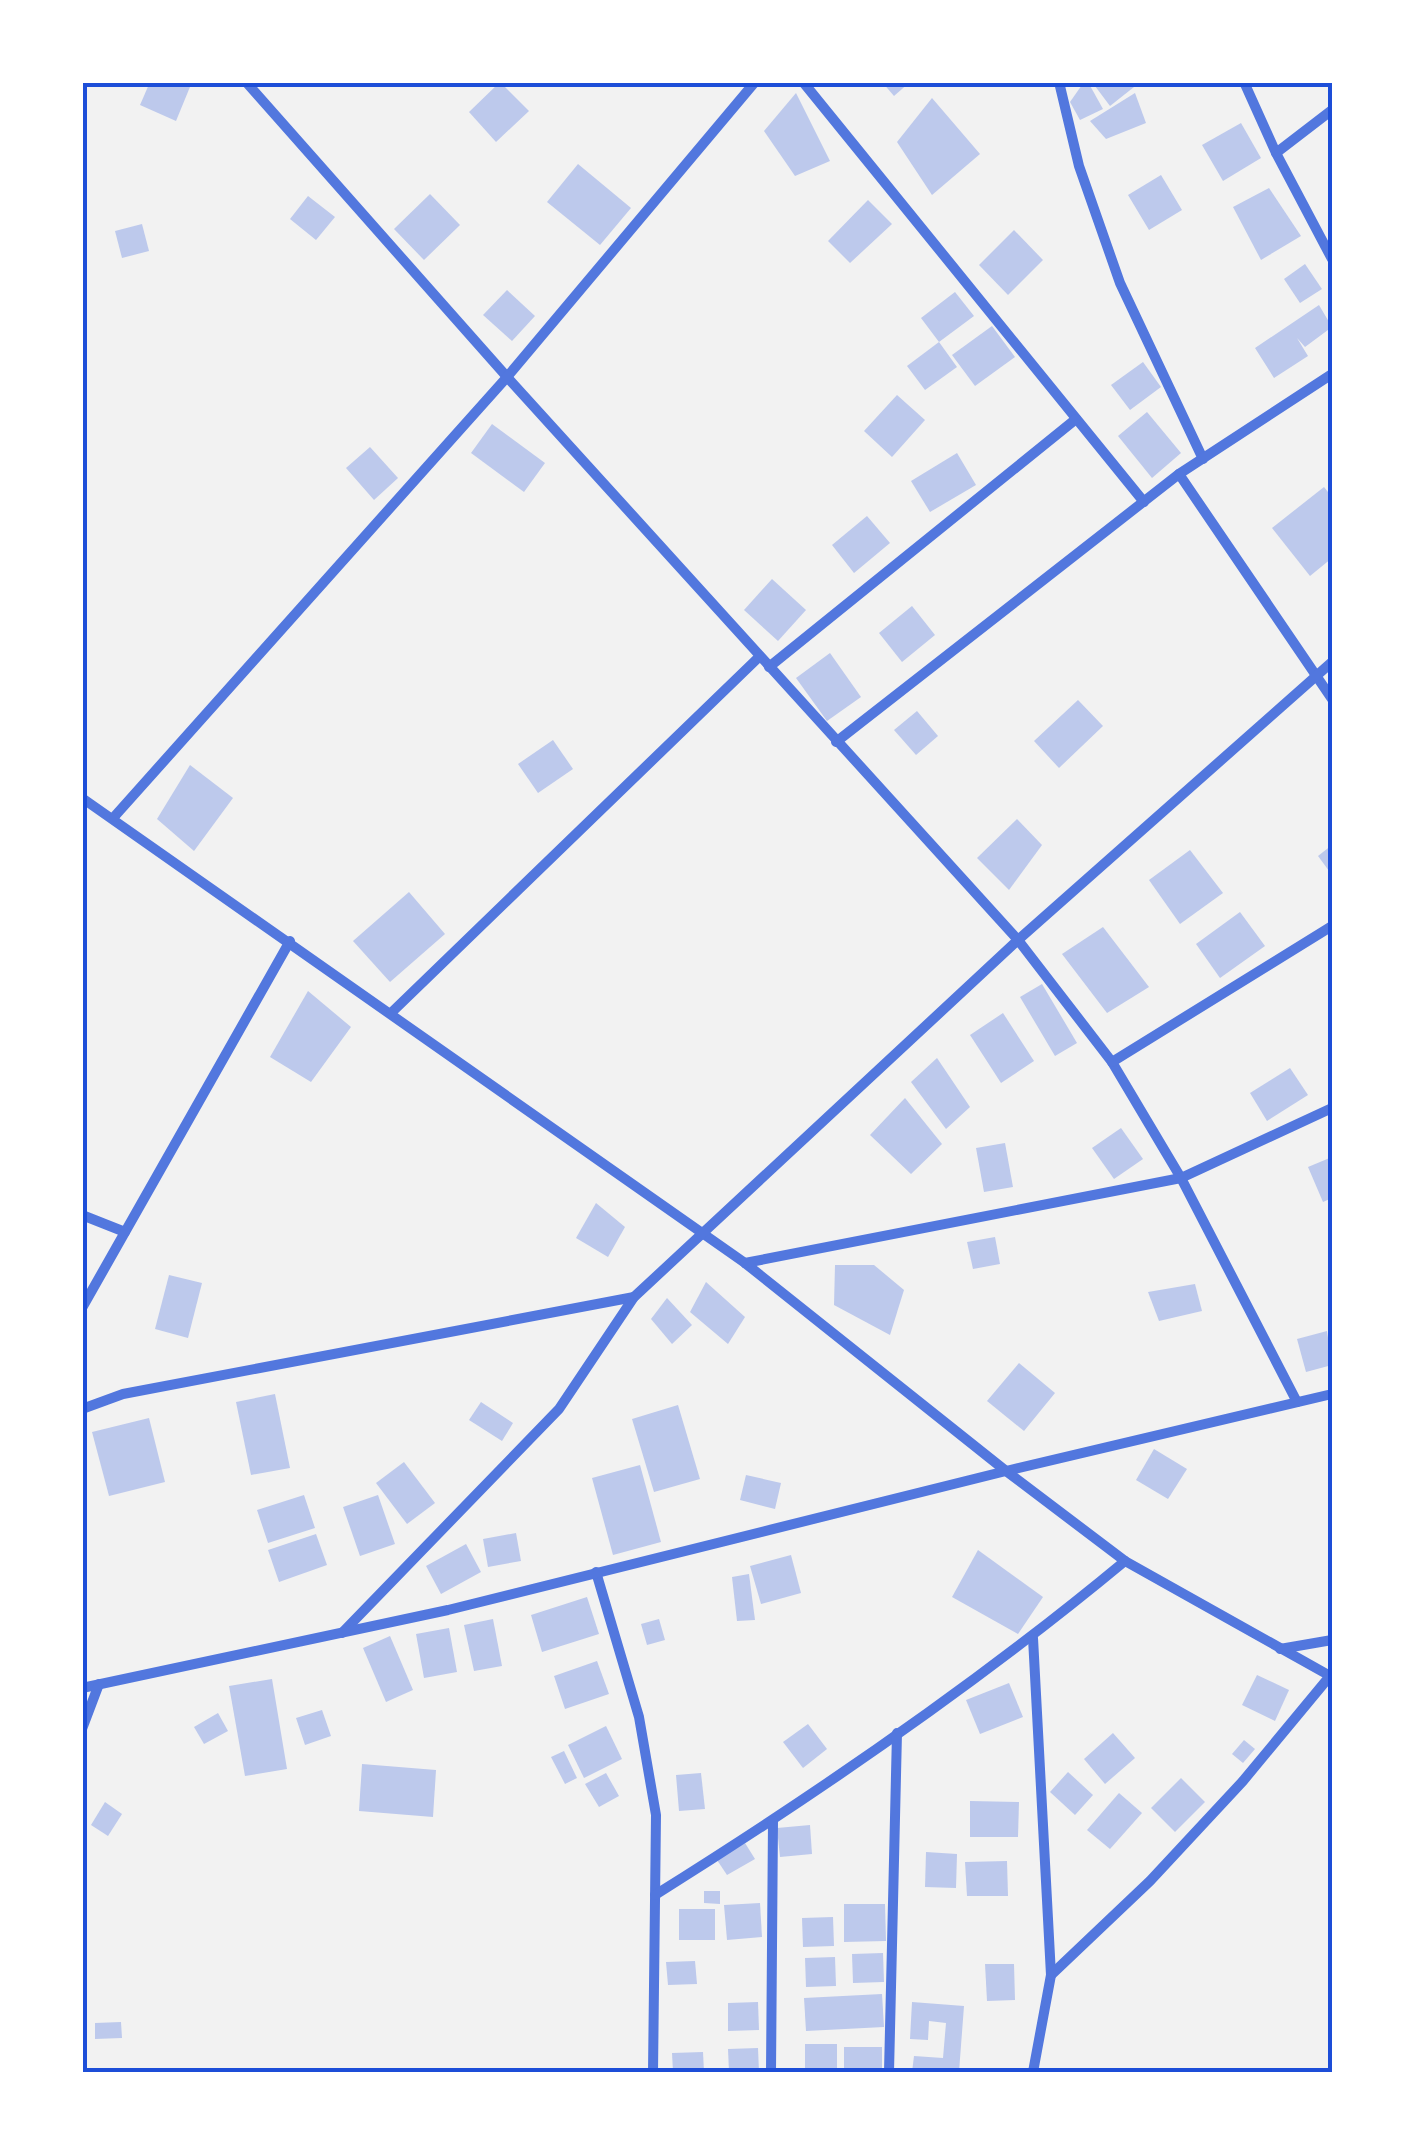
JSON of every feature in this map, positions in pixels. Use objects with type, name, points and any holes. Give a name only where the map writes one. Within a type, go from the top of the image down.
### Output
[{"type":"street","points":[[246,82],[506,377],[1018,940],[1112,1062],[1181,1178],[1297,1402]]},
{"type":"street","points":[[114,817],[506,377],[755,82]]},
{"type":"street","points":[[802,82],[1144,502]]},
{"type":"street","points":[[1059,82],[1079,166],[1120,283],[1202,459]]},
{"type":"street","points":[[1244,82],[1332,259]]},
{"type":"street","points":[[1276,153],[1332,110]]},
{"type":"street","points":[[836,742],[1179,474],[1332,374]]},
{"type":"street","points":[[769,667],[1076,419]]},
{"type":"street","points":[[1179,474],[1332,699]]},
{"type":"street","points":[[391,1013],[758,656]]},
{"type":"street","points":[[342,1632],[559,1408],[634,1297],[1018,940],[1332,662]]},
{"type":"street","points":[[82,798],[745,1263],[1125,1561],[1278,1650],[1331,1676],[1243,1781],[1150,1881],[1051,1975]]},
{"type":"street","points":[[1112,1062],[1332,926]]},
{"type":"street","points":[[82,1308],[290,941]]},
{"type":"street","points":[[745,1263],[1181,1178],[1332,1108]]},
{"type":"street","points":[[82,1215],[125,1232]]},
{"type":"street","points":[[82,1409],[123,1394],[634,1297]]},
{"type":"street","points":[[82,1688],[448,1610],[1332,1394]]},
{"type":"street","points":[[655,1895],[774,1821],[1033,1638],[1125,1561]]},
{"type":"street","points":[[596,1572],[639,1717],[656,1815],[654,2072]]},
{"type":"street","points":[[1033,1638],[1051,1975],[1033,2072]]},
{"type":"street","points":[[1278,1650],[1332,1640]]},
{"type":"street","points":[[82,1729],[99,1684]]},
{"type":"street","points":[[889,2072],[897,1733]]},
{"type":"street","points":[[771,2072],[774,1821]]},
{"type":"building","points":[[150,82],[192,82],[176,121],[140,105]]},
{"type":"building","points":[[500,82],[529,111],[496,142],[469,112]]},
{"type":"building","points":[[882,82],[910,82],[894,96]]},
{"type":"building","points":[[1088,82],[1103,109],[1080,120],[1070,102]]},
{"type":"building","points":[[1092,82],[1131,82],[1134,87],[1110,106]]},
{"type":"building","points":[[796,93],[830,161],[795,176],[764,131]]},
{"type":"building","points":[[1135,93],[1146,123],[1106,139],[1090,121]]},
{"type":"building","points":[[932,98],[980,154],[932,195],[897,142]]},
{"type":"building","points":[[1241,123],[1261,158],[1223,181],[1202,145]]},
{"type":"building","points":[[578,164],[631,208],[600,245],[547,202]]},
{"type":"building","points":[[1161,175],[1182,210],[1149,230],[1128,195]]},
{"type":"building","points":[[1269,188],[1301,236],[1261,260],[1233,207]]},
{"type":"building","points":[[430,194],[460,225],[424,260],[394,229]]},
{"type":"building","points":[[308,196],[335,217],[316,240],[290,219]]},
{"type":"building","points":[[868,200],[892,224],[850,263],[828,241]]},
{"type":"building","points":[[142,224],[149,251],[122,258],[115,231]]},
{"type":"building","points":[[1014,230],[1043,260],[1008,295],[979,265]]},
{"type":"building","points":[[1305,264],[1322,289],[1300,303],[1284,279]]},
{"type":"building","points":[[507,290],[535,316],[512,341],[483,315]]},
{"type":"building","points":[[955,292],[974,316],[939,342],[921,318]]},
{"type":"building","points":[[1319,305],[1332,327],[1305,347],[1297,338],[1308,356],[1274,378],[1255,348]]},
{"type":"building","points":[[992,326],[1015,357],[975,386],[952,355]]},
{"type":"building","points":[[939,342],[957,367],[925,390],[907,366]]},
{"type":"building","points":[[1143,362],[1161,387],[1130,410],[1111,385]]},
{"type":"building","points":[[897,395],[925,420],[892,457],[864,431]]},
{"type":"building","points":[[1147,412],[1181,453],[1152,478],[1118,436]]},
{"type":"building","points":[[492,424],[545,463],[524,492],[471,453]]},
{"type":"building","points":[[370,447],[398,478],[374,500],[346,468]]},
{"type":"building","points":[[957,453],[976,485],[930,512],[911,481]]},
{"type":"building","points":[[1324,487],[1332,497],[1332,558],[1310,576],[1272,528]]},
{"type":"building","points":[[867,516],[890,543],[854,573],[832,545]]},
{"type":"building","points":[[772,579],[806,610],[778,641],[744,610]]},
{"type":"building","points":[[912,606],[935,635],[902,662],[879,633]]},
{"type":"building","points":[[830,653],[861,697],[827,721],[796,678]]},
{"type":"building","points":[[1078,700],[1103,726],[1059,768],[1034,741]]},
{"type":"building","points":[[917,711],[938,736],[916,755],[894,730]]},
{"type":"building","points":[[553,740],[573,769],[538,793],[518,764]]},
{"type":"building","points":[[190,765],[233,798],[194,851],[157,819]]},
{"type":"building","points":[[1017,819],[1042,845],[1009,890],[977,858]]},
{"type":"building","points":[[1332,845],[1332,875],[1318,856]]},
{"type":"building","points":[[1190,850],[1223,893],[1180,924],[1149,880]]},
{"type":"building","points":[[409,892],[445,934],[390,982],[353,941]]},
{"type":"building","points":[[1240,912],[1265,946],[1220,978],[1196,944]]},
{"type":"building","points":[[1103,927],[1149,987],[1107,1013],[1062,954]]},
{"type":"building","points":[[1042,984],[1077,1043],[1055,1056],[1020,997]]},
{"type":"building","points":[[308,991],[351,1027],[311,1082],[270,1057]]},
{"type":"building","points":[[1003,1013],[1034,1061],[1001,1083],[970,1035]]},
{"type":"building","points":[[937,1058],[970,1107],[946,1129],[911,1082]]},
{"type":"building","points":[[1290,1068],[1308,1095],[1267,1121],[1250,1093]]},
{"type":"building","points":[[905,1098],[942,1144],[911,1174],[870,1135]]},
{"type":"building","points":[[1121,1128],[1143,1159],[1114,1179],[1092,1148]]},
{"type":"building","points":[[1005,1143],[1013,1187],[984,1192],[976,1148]]},
{"type":"building","points":[[1332,1157],[1332,1198],[1323,1202],[1308,1167]]},
{"type":"building","points":[[596,1203],[625,1227],[608,1257],[576,1238]]},
{"type":"building","points":[[995,1237],[1000,1264],[973,1269],[967,1242]]},
{"type":"building","points":[[835,1265],[874,1265],[904,1290],[890,1335],[834,1305]]},
{"type":"building","points":[[169,1275],[202,1283],[188,1338],[155,1329]]},
{"type":"building","points":[[706,1282],[745,1317],[728,1344],[690,1312]]},
{"type":"building","points":[[1195,1284],[1202,1311],[1159,1321],[1148,1292]]},
{"type":"building","points":[[667,1298],[692,1325],[672,1344],[651,1319]]},
{"type":"building","points":[[1327,1331],[1332,1365],[1306,1372],[1297,1339]]},
{"type":"building","points":[[1019,1363],[1055,1393],[1024,1431],[987,1401]]},
{"type":"building","points":[[275,1394],[290,1468],[251,1475],[236,1402]]},
{"type":"building","points":[[481,1402],[513,1423],[502,1441],[469,1420]]},
{"type":"building","points":[[678,1405],[700,1479],[654,1492],[632,1419]]},
{"type":"building","points":[[149,1418],[165,1482],[109,1496],[92,1432]]},
{"type":"building","points":[[1154,1449],[1187,1469],[1168,1499],[1136,1480]]},
{"type":"building","points":[[404,1462],[435,1503],[407,1524],[376,1483]]},
{"type":"building","points":[[640,1465],[661,1542],[613,1555],[592,1478]]},
{"type":"building","points":[[746,1475],[781,1483],[775,1509],[740,1500]]},
{"type":"building","points":[[304,1495],[315,1528],[268,1543],[257,1510]]},
{"type":"building","points":[[378,1495],[395,1544],[360,1556],[343,1507]]},
{"type":"building","points":[[516,1533],[521,1561],[488,1567],[483,1539]]},
{"type":"building","points":[[316,1534],[327,1565],[279,1582],[268,1550]]},
{"type":"building","points":[[466,1544],[481,1572],[441,1594],[426,1566]]},
{"type":"building","points":[[978,1550],[1043,1597],[1018,1634],[952,1597]]},
{"type":"building","points":[[791,1555],[801,1593],[761,1604],[750,1566]]},
{"type":"building","points":[[749,1574],[755,1620],[737,1621],[732,1577]]},
{"type":"building","points":[[587,1597],[599,1634],[542,1652],[531,1615]]},
{"type":"building","points":[[493,1619],[502,1666],[474,1671],[464,1625]]},
{"type":"building","points":[[659,1619],[665,1640],[647,1645],[641,1624]]},
{"type":"building","points":[[449,1628],[457,1672],[424,1678],[416,1634]]},
{"type":"building","points":[[390,1636],[413,1690],[386,1702],[363,1648]]},
{"type":"building","points":[[597,1661],[609,1694],[565,1709],[554,1676]]},
{"type":"building","points":[[1257,1675],[1289,1690],[1275,1721],[1242,1705]]},
{"type":"building","points":[[272,1679],[287,1769],[245,1776],[229,1686]]},
{"type":"building","points":[[1009,1683],[1023,1717],[980,1734],[966,1700]]},
{"type":"building","points":[[322,1710],[331,1736],[305,1745],[296,1718]]},
{"type":"building","points":[[218,1713],[228,1731],[204,1744],[194,1727]]},
{"type":"building","points":[[808,1724],[827,1749],[803,1768],[783,1742]]},
{"type":"building","points":[[606,1726],[622,1759],[584,1778],[568,1745]]},
{"type":"building","points":[[1113,1733],[1135,1758],[1105,1784],[1084,1759]]},
{"type":"building","points":[[1244,1740],[1255,1749],[1243,1763],[1232,1754]]},
{"type":"building","points":[[564,1751],[577,1778],[565,1784],[551,1757]]},
{"type":"building","points":[[362,1764],[436,1770],[433,1817],[359,1811]]},
{"type":"building","points":[[1068,1772],[1093,1795],[1075,1815],[1050,1792]]},
{"type":"building","points":[[606,1773],[619,1796],[599,1807],[585,1784]]},
{"type":"building","points":[[701,1773],[705,1809],[679,1811],[676,1775]]},
{"type":"building","points":[[1181,1778],[1205,1802],[1175,1832],[1151,1808]]},
{"type":"building","points":[[1119,1793],[1142,1813],[1110,1849],[1087,1830]]},
{"type":"building","points":[[970,1801],[1019,1802],[1018,1837],[970,1837]]},
{"type":"building","points":[[105,1802],[122,1814],[108,1836],[91,1825]]},
{"type":"building","points":[[810,1825],[812,1854],[780,1857],[777,1828]]},
{"type":"building","points":[[745,1843],[755,1859],[727,1875],[717,1860]]},
{"type":"building","points":[[926,1852],[957,1854],[956,1888],[925,1887]]},
{"type":"building","points":[[1007,1861],[1008,1896],[967,1896],[965,1862]]},
{"type":"building","points":[[704,1891],[720,1891],[720,1904],[704,1903]]},
{"type":"building","points":[[760,1903],[762,1937],[727,1940],[724,1905]]},
{"type":"building","points":[[844,1904],[885,1904],[886,1941],[844,1942]]},
{"type":"building","points":[[679,1909],[715,1909],[715,1940],[679,1940]]},
{"type":"building","points":[[833,1917],[834,1946],[803,1947],[802,1918]]},
{"type":"building","points":[[883,1953],[884,1982],[853,1983],[852,1954]]},
{"type":"building","points":[[835,1957],[836,1986],[806,1987],[805,1958]]},
{"type":"building","points":[[695,1961],[697,1984],[668,1985],[666,1962]]},
{"type":"building","points":[[985,1964],[1014,1964],[1015,2000],[987,2001]]},
{"type":"building","points":[[882,1994],[884,2027],[806,2031],[804,1998]]},
{"type":"building","points":[[758,2002],[759,2030],[728,2031],[728,2003]]},
{"type":"building","points":[[912,2002],[964,2006],[959,2072],[912,2072],[914,2056],[943,2058],[946,2023],[929,2021],[928,2040],[910,2039]]},
{"type":"building","points":[[121,2022],[122,2038],[95,2039],[95,2023]]},
{"type":"building","points":[[805,2044],[837,2044],[837,2072],[805,2072]]},
{"type":"building","points":[[844,2047],[882,2047],[882,2072],[844,2072]]},
{"type":"building","points":[[758,2048],[759,2072],[729,2072],[728,2049]]},
{"type":"building","points":[[703,2052],[704,2072],[673,2072],[672,2053]]}]
